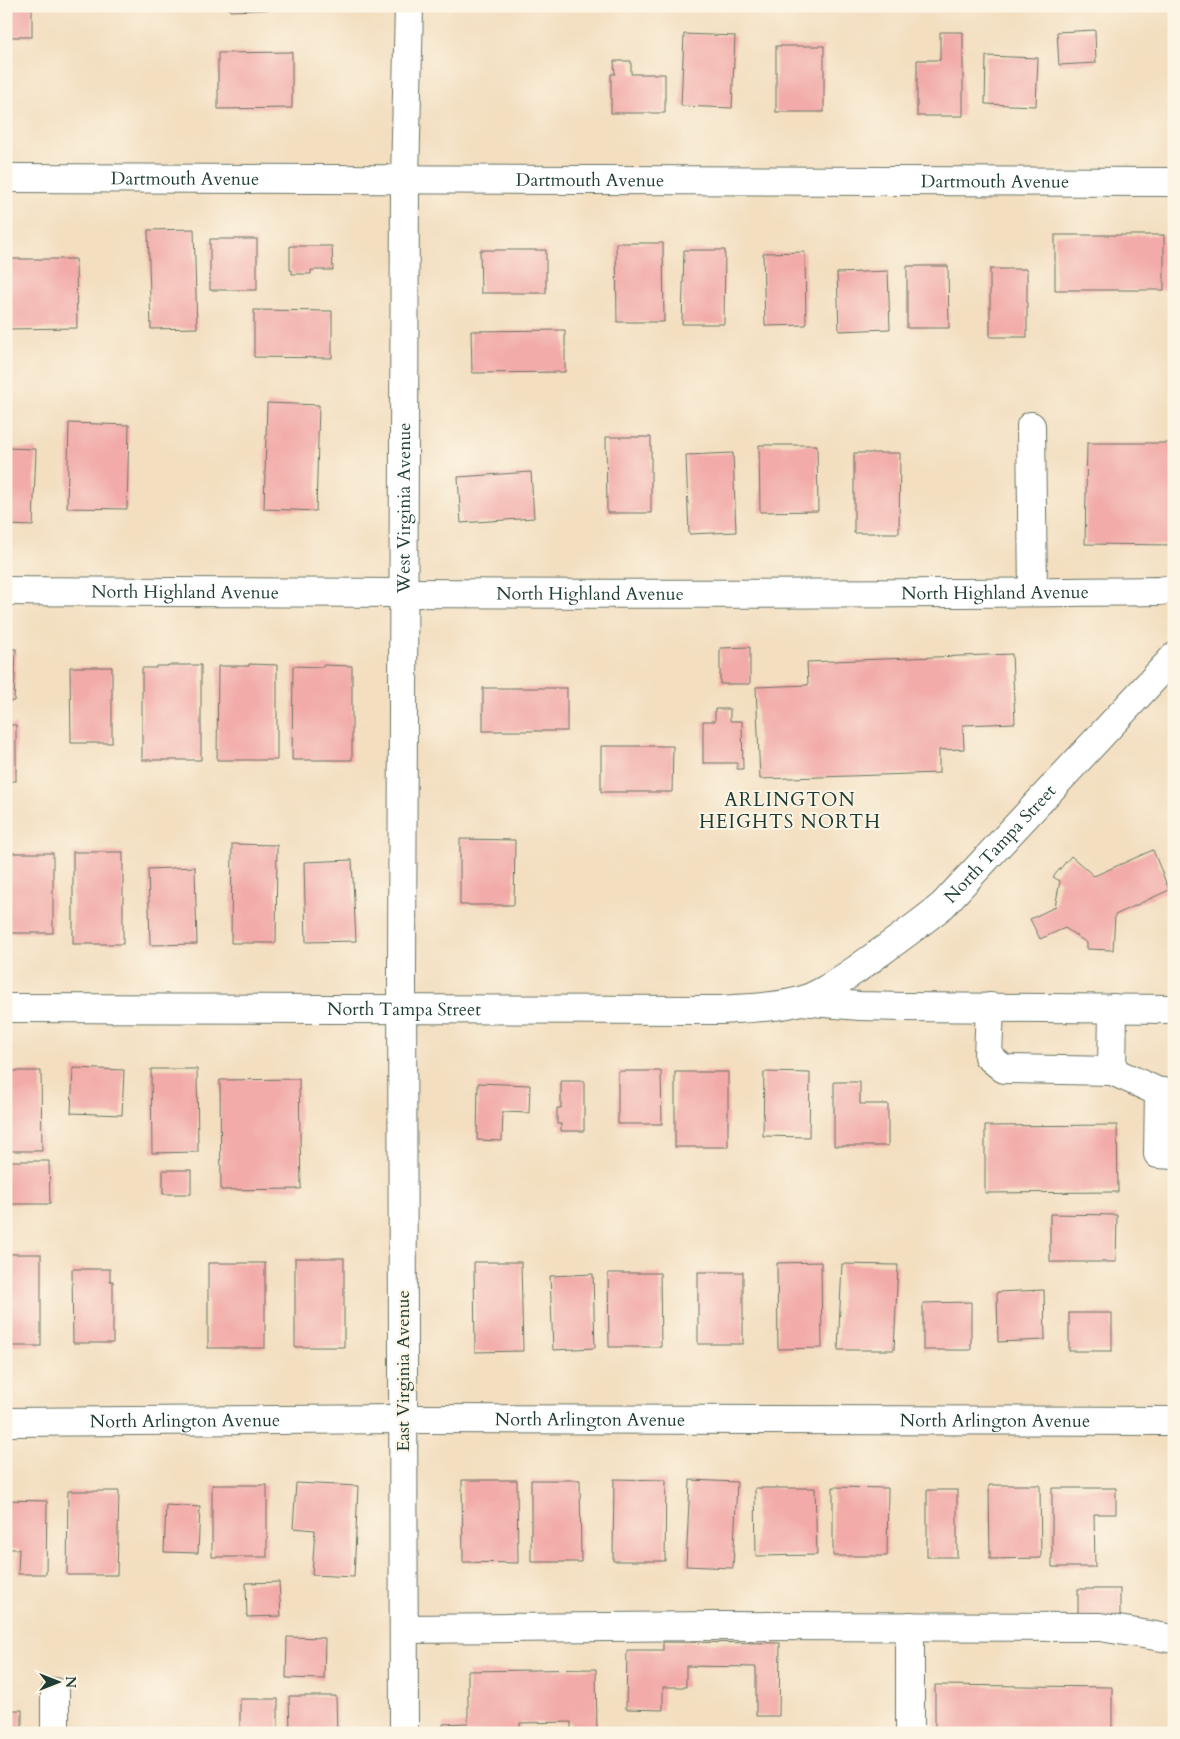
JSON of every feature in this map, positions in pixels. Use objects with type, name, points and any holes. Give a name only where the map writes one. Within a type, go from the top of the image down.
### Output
[{"type":"street","name":"West Virginia Avenue","points":[[402,1010],[405,180],[409,6]]},
{"type":"street","name":"Dartmouth Avenue","points":[[6,178],[1174,182]]},
{"type":"street","points":[[1031,426],[1033,592]]},
{"type":"street","name":"North Highland Avenue","points":[[6,591],[404,593],[1033,592],[1159,591],[1174,588]]},
{"type":"street","name":"North Tampa Street","points":[[6,1008],[721,1010],[801,1000],[825,989],[848,974],[918,926],[942,905],[1174,658]]},
{"type":"street","name":"North Tampa Street","points":[[801,1000],[860,1006],[1174,1009]]},
{"type":"street","points":[[990,1007],[988,1056],[1004,1069],[1112,1072],[1167,1092],[1158,1154],[1174,1155]]},
{"type":"street","points":[[1112,1072],[1113,1008]]},
{"type":"street","name":"East Virginia Avenue","points":[[402,1010],[404,1733]]},
{"type":"street","name":"North Arlington Avenue","points":[[6,1422],[403,1418],[1174,1421]]},
{"type":"street","points":[[404,1628],[704,1626],[1100,1627],[1174,1639]]},
{"type":"street","points":[[910,1626],[910,1733]]},
{"type":"street","points":[[55,1692],[55,1733]]},
{"type":"building","points":[[6,6],[32,6],[32,37],[6,37]]},
{"type":"building","points":[[229,6],[318,6],[318,8],[230,11]]},
{"type":"building","points":[[1095,30],[1096,63],[1059,65],[1057,32]]},
{"type":"building","points":[[940,32],[963,32],[963,116],[917,116],[917,60],[940,60]]},
{"type":"building","points":[[684,34],[735,36],[732,108],[681,106]]},
{"type":"building","points":[[776,46],[824,46],[824,112],[776,112]]},
{"type":"building","points":[[292,52],[292,108],[218,109],[218,53]]},
{"type":"building","points":[[986,56],[1038,58],[1036,106],[985,104]]},
{"type":"building","points":[[614,61],[631,61],[631,74],[665,74],[665,113],[611,113],[611,74],[615,74]]},
{"type":"building","points":[[194,229],[197,328],[151,329],[148,230]]},
{"type":"building","points":[[1055,235],[1164,235],[1164,290],[1055,290]]},
{"type":"building","points":[[210,239],[257,239],[257,290],[210,290]]},
{"type":"building","points":[[616,243],[663,243],[664,322],[617,322]]},
{"type":"building","points":[[290,246],[332,246],[333,270],[311,270],[311,274],[292,274],[292,270],[290,270]]},
{"type":"building","points":[[480,250],[546,250],[546,293],[481,293]]},
{"type":"building","points":[[684,250],[725,250],[724,324],[682,324]]},
{"type":"building","points":[[805,252],[806,325],[765,326],[763,253]]},
{"type":"building","points":[[6,259],[76,259],[77,328],[6,329]]},
{"type":"building","points":[[907,266],[948,266],[949,328],[907,328]]},
{"type":"building","points":[[990,269],[1027,269],[1027,337],[990,337]]},
{"type":"building","points":[[888,271],[890,329],[839,331],[837,273]]},
{"type":"building","points":[[254,310],[332,311],[332,358],[254,357]]},
{"type":"building","points":[[565,330],[565,372],[472,373],[471,331]]},
{"type":"building","points":[[267,403],[319,405],[316,511],[264,509]]},
{"type":"building","points":[[69,423],[129,425],[127,509],[67,508]]},
{"type":"building","points":[[606,437],[651,437],[651,513],[607,513]]},
{"type":"building","points":[[1087,443],[1174,443],[1174,545],[1085,544]]},
{"type":"building","points":[[759,445],[817,445],[818,511],[760,512]]},
{"type":"building","points":[[6,448],[36,449],[33,526],[6,525]]},
{"type":"building","points":[[733,453],[736,532],[689,534],[686,455]]},
{"type":"building","points":[[854,453],[900,453],[899,533],[854,533]]},
{"type":"building","points":[[531,472],[534,518],[461,523],[458,477]]},
{"type":"building","points":[[750,647],[750,684],[720,684],[720,648]]},
{"type":"building","points":[[6,649],[16,649],[14,701],[6,701]]},
{"type":"building","points":[[1012,654],[1015,723],[963,725],[964,749],[939,750],[939,773],[760,779],[756,687],[808,685],[807,662]]},
{"type":"building","points":[[249,664],[277,665],[277,760],[217,760],[218,666],[249,666]]},
{"type":"building","points":[[201,665],[201,760],[142,760],[142,668],[156,668],[156,666]]},
{"type":"building","points":[[323,665],[352,666],[352,760],[292,760],[293,666],[323,667]]},
{"type":"building","points":[[70,667],[112,667],[112,743],[71,743]]},
{"type":"building","points":[[483,688],[567,688],[567,731],[483,731]]},
{"type":"building","points":[[715,709],[730,709],[730,721],[742,721],[743,769],[737,769],[737,763],[703,763],[703,721],[715,721]]},
{"type":"building","points":[[6,725],[16,725],[16,781],[6,781]]},
{"type":"building","points":[[601,746],[673,746],[672,792],[601,792]]},
{"type":"building","points":[[460,839],[515,840],[514,905],[460,905]]},
{"type":"building","points":[[232,844],[277,845],[276,943],[231,943]]},
{"type":"building","points":[[1153,850],[1169,890],[1115,915],[1113,950],[1087,949],[1087,943],[1065,928],[1040,939],[1030,919],[1055,907],[1060,881],[1053,877],[1071,856],[1094,876]]},
{"type":"building","points":[[73,852],[123,852],[123,944],[73,944]]},
{"type":"building","points":[[6,853],[53,853],[53,933],[6,933]]},
{"type":"building","points":[[352,860],[356,941],[306,942],[304,862]]},
{"type":"building","points":[[195,867],[197,944],[150,945],[148,869]]},
{"type":"building","points":[[73,1068],[124,1070],[122,1115],[71,1113]]},
{"type":"building","points":[[151,1069],[197,1069],[198,1152],[152,1153]]},
{"type":"building","points":[[6,1071],[41,1071],[42,1151],[6,1151]]},
{"type":"building","points":[[618,1071],[661,1071],[662,1124],[618,1124]]},
{"type":"building","points":[[675,1072],[728,1072],[728,1147],[675,1147]]},
{"type":"building","points":[[764,1072],[810,1073],[809,1137],[763,1136]]},
{"type":"building","points":[[299,1079],[301,1189],[221,1190],[220,1080]]},
{"type":"building","points":[[561,1081],[584,1081],[584,1131],[561,1131],[561,1124],[557,1124],[557,1108],[561,1108]]},
{"type":"building","points":[[834,1082],[860,1082],[860,1104],[888,1104],[888,1146],[834,1146]]},
{"type":"building","points":[[478,1083],[530,1085],[529,1113],[503,1112],[502,1141],[477,1140]]},
{"type":"building","points":[[1117,1125],[1118,1192],[985,1193],[985,1126]]},
{"type":"building","points":[[6,1161],[49,1161],[50,1204],[6,1204]]},
{"type":"building","points":[[163,1170],[191,1170],[191,1194],[163,1194]]},
{"type":"building","points":[[1050,1214],[1117,1215],[1116,1262],[1050,1262]]},
{"type":"building","points":[[6,1254],[41,1254],[41,1346],[6,1346]]},
{"type":"building","points":[[295,1258],[344,1258],[344,1347],[295,1347]]},
{"type":"building","points":[[474,1262],[521,1262],[523,1351],[475,1352]]},
{"type":"building","points":[[821,1262],[822,1348],[778,1349],[777,1263]]},
{"type":"building","points":[[208,1263],[265,1263],[265,1348],[208,1348]]},
{"type":"building","points":[[842,1264],[898,1265],[894,1350],[838,1350]]},
{"type":"building","points":[[72,1269],[110,1269],[110,1281],[113,1281],[113,1343],[73,1343]]},
{"type":"building","points":[[698,1272],[743,1272],[743,1344],[698,1344]]},
{"type":"building","points":[[608,1273],[660,1273],[661,1347],[609,1347]]},
{"type":"building","points":[[593,1274],[595,1348],[553,1350],[550,1276]]},
{"type":"building","points":[[1044,1290],[1045,1340],[998,1342],[997,1292]]},
{"type":"building","points":[[971,1302],[971,1350],[923,1350],[923,1303]]},
{"type":"building","points":[[1069,1313],[1112,1313],[1112,1351],[1069,1351]]},
{"type":"building","points":[[614,1479],[666,1480],[665,1561],[613,1561]]},
{"type":"building","points":[[462,1480],[517,1480],[518,1563],[463,1562]]},
{"type":"building","points":[[531,1480],[580,1480],[581,1562],[531,1562]]},
{"type":"building","points":[[690,1480],[737,1482],[733,1568],[686,1566]]},
{"type":"building","points":[[296,1483],[358,1486],[354,1577],[312,1575],[315,1530],[293,1528]]},
{"type":"building","points":[[212,1485],[267,1485],[267,1557],[212,1557]]},
{"type":"building","points":[[989,1485],[1040,1485],[1041,1558],[990,1559]]},
{"type":"building","points":[[833,1487],[888,1488],[887,1556],[833,1556]]},
{"type":"building","points":[[755,1488],[815,1488],[817,1555],[756,1556]]},
{"type":"building","points":[[1052,1488],[1116,1488],[1116,1514],[1094,1514],[1095,1567],[1052,1567]]},
{"type":"building","points":[[927,1490],[957,1490],[957,1557],[927,1557]]},
{"type":"building","points":[[68,1491],[119,1491],[117,1575],[67,1575]]},
{"type":"building","points":[[6,1500],[47,1501],[46,1574],[18,1574],[19,1549],[6,1549]]},
{"type":"building","points":[[166,1505],[200,1507],[198,1553],[164,1552]]},
{"type":"building","points":[[279,1582],[281,1616],[247,1617],[246,1583]]},
{"type":"building","points":[[1078,1589],[1120,1589],[1120,1621],[1078,1621]]},
{"type":"building","points":[[287,1637],[325,1638],[324,1679],[286,1678]]},
{"type":"building","points":[[663,1642],[780,1643],[779,1716],[756,1716],[756,1667],[686,1666],[686,1687],[663,1687],[663,1710],[626,1709],[627,1650],[663,1650]]},
{"type":"building","points":[[596,1669],[597,1733],[571,1733],[571,1722],[520,1723],[520,1733],[443,1733],[443,1724],[468,1723],[468,1671]]},
{"type":"building","points":[[935,1685],[1112,1687],[1112,1733],[935,1733]]},
{"type":"building","points":[[289,1696],[336,1696],[337,1733],[290,1733]]},
{"type":"building","points":[[240,1699],[278,1699],[278,1733],[240,1733]]},
{"type":"building","points":[[6,1710],[22,1710],[22,1733],[6,1733]]},
{"type":"district","name":"ARLINGTON HEIGHTS NORTH","points":[[790,811]]}]
